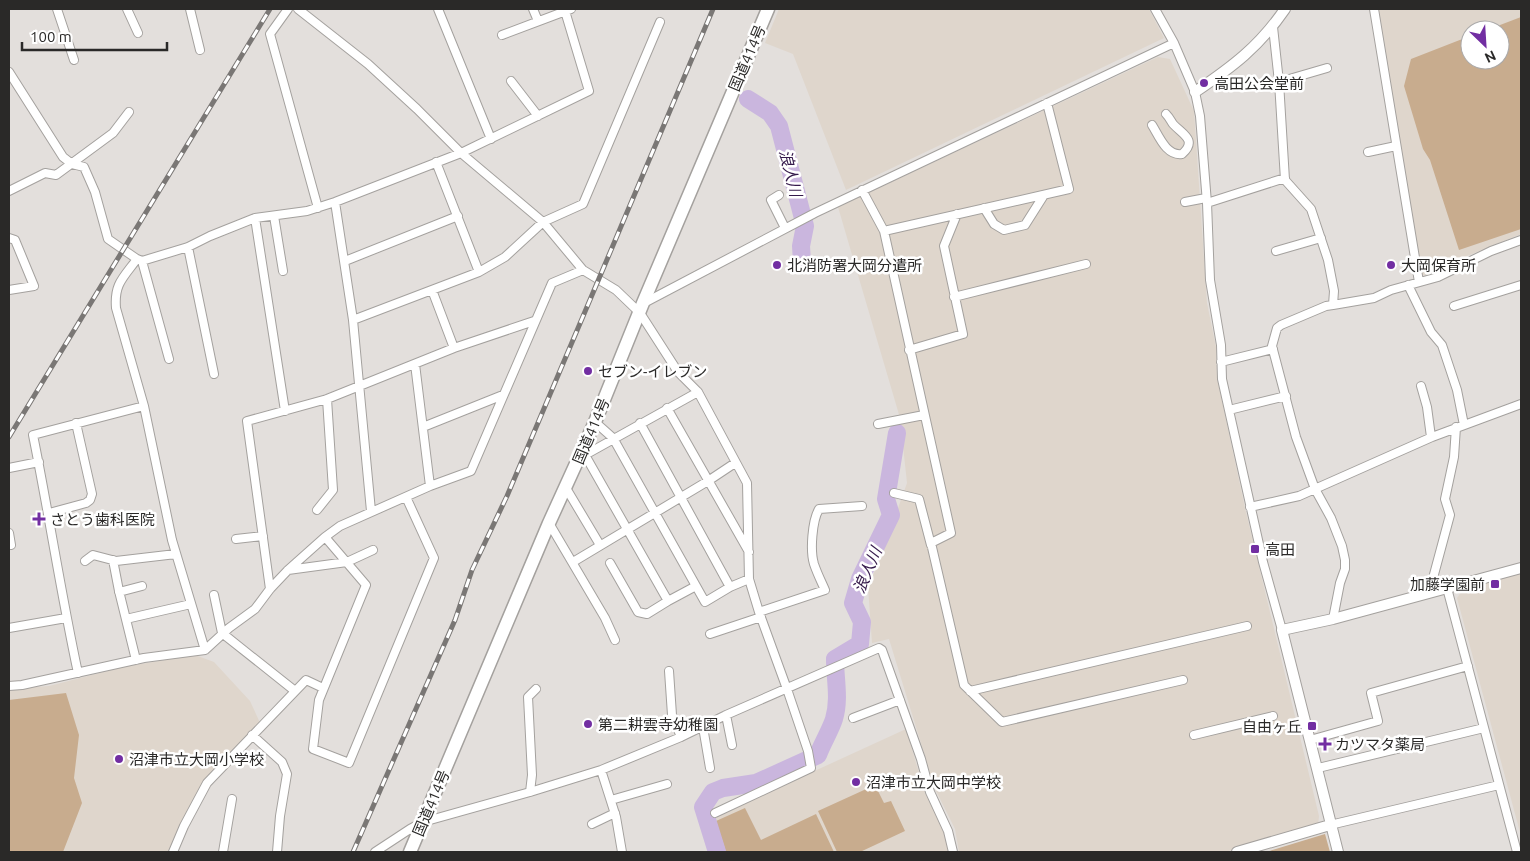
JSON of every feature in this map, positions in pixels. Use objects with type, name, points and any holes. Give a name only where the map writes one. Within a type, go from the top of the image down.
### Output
[{"type":"highway","name":"国道414号","points":[[410,852],[550,523],[583,454],[641,308],[768,9]]},
{"type":"street","points":[[57,9],[74,60]]},
{"type":"street","points":[[127,9],[138,33]]},
{"type":"street","points":[[190,9],[200,50]]},
{"type":"street","points":[[288,9],[270,34],[318,208]]},
{"type":"street","points":[[298,9],[368,64],[417,109],[460,153],[543,222],[583,270],[641,308],[678,372],[698,392],[747,483],[750,554],[749,579],[808,751],[811,768],[715,813]]},
{"type":"street","points":[[438,9],[491,139]]},
{"type":"street","points":[[533,9],[538,21]]},
{"type":"street","points":[[1155,9],[1174,43],[1195,92],[1200,116],[1210,280],[1221,345],[1222,379],[1250,507],[1338,852]]},
{"type":"street","points":[[1195,92],[1248,54],[1273,27],[1285,9]]},
{"type":"street","points":[[1374,9],[1418,282]]},
{"type":"street","points":[[205,650],[176,554],[144,406],[116,308],[114,295],[118,285],[140,260],[188,247],[255,218],[306,211],[335,202],[460,153],[589,91],[568,10],[502,35]]},
{"type":"street","points":[[353,320],[479,272],[505,257],[543,222],[583,204],[660,22]]},
{"type":"street","points":[[1273,27],[1279,82],[1285,180],[1311,209],[1328,260],[1334,291],[1333,305]]},
{"type":"street","points":[[641,308],[807,217],[1174,43]]},
{"type":"street","points":[[1279,82],[1327,68]]},
{"type":"street","points":[[9,72],[63,157],[72,164],[84,167],[95,192],[108,239],[140,260],[169,359]]},
{"type":"street","points":[[511,81],[538,116]]},
{"type":"street","points":[[884,231],[1069,189],[1047,103]]},
{"type":"street","points":[[9,191],[45,173],[56,175],[113,133],[128,112]]},
{"type":"street","points":[[1152,125],[1168,150],[1174,154],[1182,154],[1187,150],[1188,137],[1166,114]]},
{"type":"street","points":[[1368,152],[1396,146]]},
{"type":"street","points":[[436,162],[479,272]]},
{"type":"street","points":[[1185,202],[1206,200],[1285,178]]},
{"type":"street","points":[[862,190],[884,231],[951,533],[931,543],[931,546]]},
{"type":"street","points":[[779,195],[771,200],[785,228]]},
{"type":"street","points":[[984,208],[994,224],[1004,230],[1025,225],[1044,195]]},
{"type":"street","points":[[335,202],[353,320],[371,511]]},
{"type":"street","points":[[909,350],[962,334],[944,246],[957,214]]},
{"type":"street","points":[[274,216],[283,270]]},
{"type":"street","points":[[345,261],[458,216]]},
{"type":"street","points":[[255,218],[285,411]]},
{"type":"street","points":[[9,238],[15,240],[34,286],[9,290]]},
{"type":"street","points":[[1276,251],[1321,238]]},
{"type":"street","points":[[1334,619],[1340,583],[1345,569],[1345,560],[1342,546],[1331,518],[1315,489],[1296,438],[1272,346],[1278,328],[1280,325],[1306,314],[1333,305],[1374,298],[1391,290],[1438,277],[1521,240]]},
{"type":"street","points":[[188,247],[214,374]]},
{"type":"street","points":[[954,297],[1086,264]]},
{"type":"street","points":[[9,686],[22,685],[136,660],[205,650],[222,633],[255,609],[270,588],[288,570],[340,526],[430,486],[471,472],[552,282],[583,270]]},
{"type":"street","points":[[1408,285],[1431,332],[1442,345],[1457,390],[1460,426],[1445,499],[1450,515],[1429,593]]},
{"type":"street","points":[[1454,306],[1521,285]]},
{"type":"street","points":[[432,290],[454,348]]},
{"type":"street","points":[[270,588],[247,421],[327,399],[454,348],[534,321]]},
{"type":"street","points":[[1222,362],[1273,349]]},
{"type":"street","points":[[415,364],[430,486]]},
{"type":"street","points":[[1421,386],[1431,437]]},
{"type":"street","points":[[668,602],[583,454],[698,392]]},
{"type":"street","points":[[423,427],[503,395]]},
{"type":"street","points":[[1229,410],[1286,396]]},
{"type":"street","points":[[317,510],[333,490],[327,399]]},
{"type":"street","points":[[1250,507],[1299,496],[1431,437],[1521,404]]},
{"type":"street","points":[[78,673],[66,618],[49,513],[33,435],[144,406]]},
{"type":"street","points":[[667,408],[750,554]]},
{"type":"street","points":[[878,424],[924,415]]},
{"type":"street","points":[[595,422],[613,438],[705,602],[730,587],[749,579]]},
{"type":"street","points":[[49,513],[86,503],[90,500],[92,494],[76,423]]},
{"type":"street","points":[[640,424],[730,587]]},
{"type":"street","points":[[9,468],[38,462]]},
{"type":"street","points":[[573,562],[735,463]]},
{"type":"street","points":[[566,488],[600,545]]},
{"type":"street","points":[[894,493],[919,499],[964,685],[1002,722],[1183,680]]},
{"type":"street","points":[[325,537],[366,585],[319,700],[313,749],[349,763],[434,558],[406,497]]},
{"type":"street","points":[[710,634],[825,590],[813,563],[812,548],[815,516],[819,509],[862,506]]},
{"type":"street","points":[[550,523],[605,618],[615,640]]},
{"type":"street","points":[[9,533],[11,545]]},
{"type":"street","points":[[236,539],[263,536]]},
{"type":"street","points":[[288,570],[347,562],[373,550]]},
{"type":"street","points":[[85,561],[93,555],[113,560],[176,554]]},
{"type":"street","points":[[113,560],[136,660]]},
{"type":"street","points":[[610,563],[638,612],[647,614],[696,586]]},
{"type":"street","points":[[1282,630],[1334,619],[1521,568]]},
{"type":"street","points":[[119,592],[142,586]]},
{"type":"street","points":[[1447,588],[1517,852]]},
{"type":"street","points":[[214,595],[222,633],[295,691]]},
{"type":"street","points":[[126,619],[191,604]]},
{"type":"street","points":[[9,628],[66,618]]},
{"type":"street","points":[[970,690],[1247,626]]},
{"type":"street","points":[[375,852],[423,822],[601,770],[681,737],[726,715],[878,648],[882,650],[921,758],[930,792],[948,831],[953,852]]},
{"type":"street","points":[[1310,740],[1378,721],[1371,692],[1468,666]]},
{"type":"street","points":[[669,671],[672,715],[681,737]]},
{"type":"street","points":[[173,852],[184,826],[207,783],[306,680],[324,688]]},
{"type":"street","points":[[530,792],[532,775],[528,697],[536,689]]},
{"type":"street","points":[[853,718],[900,700]]},
{"type":"street","points":[[726,715],[732,745]]},
{"type":"street","points":[[1194,735],[1273,716]]},
{"type":"street","points":[[703,727],[710,768]]},
{"type":"street","points":[[1318,768],[1484,728]]},
{"type":"street","points":[[252,735],[282,762],[287,774],[280,816],[278,852]]},
{"type":"street","points":[[601,770],[615,813],[622,852]]},
{"type":"street","points":[[611,800],[667,784]]},
{"type":"street","points":[[1237,852],[1330,825],[1499,785]]},
{"type":"street","points":[[223,852],[232,799]]},
{"type":"street","points":[[592,824],[615,813]]},
{"type":"shaded area","points":[[779,9],[1149,9],[1164,38],[846,190],[793,54],[765,43]]},
{"type":"shaded area","points":[[1376,9],[1521,9],[1521,234],[1467,256],[1454,265],[1421,276]]},
{"type":"shaded area","points":[[1521,17],[1521,229],[1459,250],[1430,160],[1423,149],[1404,86],[1411,59],[1460,40],[1460,70],[1510,70],[1510,21]]},
{"type":"shaded area","points":[[1158,57],[1170,59],[1194,111],[1207,303],[1216,347],[1217,378],[1245,508],[1319,816],[1318,826],[1225,852],[959,852],[955,829],[935,789],[889,639],[872,643],[868,587],[907,483],[900,418],[838,207]]},
{"type":"shaded area","points":[[1521,572],[1521,836],[1457,598],[1464,588]]},
{"type":"shaded area","name":"沼津市立大岡小学校","points":[[195,655],[214,662],[250,701],[261,725],[205,786],[171,852],[9,852],[9,689],[49,686],[123,667]]},
{"type":"shaded area","points":[[66,693],[79,735],[74,778],[82,803],[63,852],[9,852],[9,700]]},
{"type":"shaded area","name":"沼津市立大岡中学校","points":[[906,729],[925,793],[945,832],[948,852],[721,852],[710,819]]},
{"type":"shaded area","points":[[875,785],[884,803],[891,801],[905,831],[860,852],[837,852],[818,811]]},
{"type":"shaded area","points":[[745,808],[761,840],[816,814],[834,852],[726,852],[716,821]]},
{"type":"shaded area","points":[[1325,834],[1330,852],[1266,852]]},
{"type":"waterway","name":"浪人川","points":[[748,99],[770,113],[779,126],[805,226],[801,246],[802,262]]},
{"type":"waterway","name":"浪人川","points":[[717,852],[703,807],[713,792],[723,788],[756,783],[818,755],[831,727],[837,704],[835,659],[860,644],[862,622],[853,603],[860,579],[891,515],[886,499],[897,433]]},
{"type":"railway","points":[[9,437],[270,9]]},
{"type":"railway","points":[[353,852],[455,620],[472,570],[507,496],[713,9]]},
{"type":"place","name":"高田公会堂前","points":[[1204,83]]},
{"type":"place","name":"北消防署大岡分遣所","points":[[777,265]]},
{"type":"place","name":"大岡保育所","points":[[1391,265]]},
{"type":"place","name":"セブン-イレブン","points":[[588,371]]},
{"type":"place","name":"さとう歯科医院","points":[[39,519]]},
{"type":"place","name":"高田","points":[[1255,549]]},
{"type":"place","name":"加藤学園前","points":[[1495,584]]},
{"type":"place","name":"第二耕雲寺幼稚園","points":[[588,724]]},
{"type":"place","name":"自由ヶ丘","points":[[1312,726]]},
{"type":"place","name":"カツマタ薬局","points":[[1325,744]]},
{"type":"place","name":"沼津市立大岡小学校","points":[[119,759]]},
{"type":"place","name":"沼津市立大岡中学校","points":[[856,782]]}]
